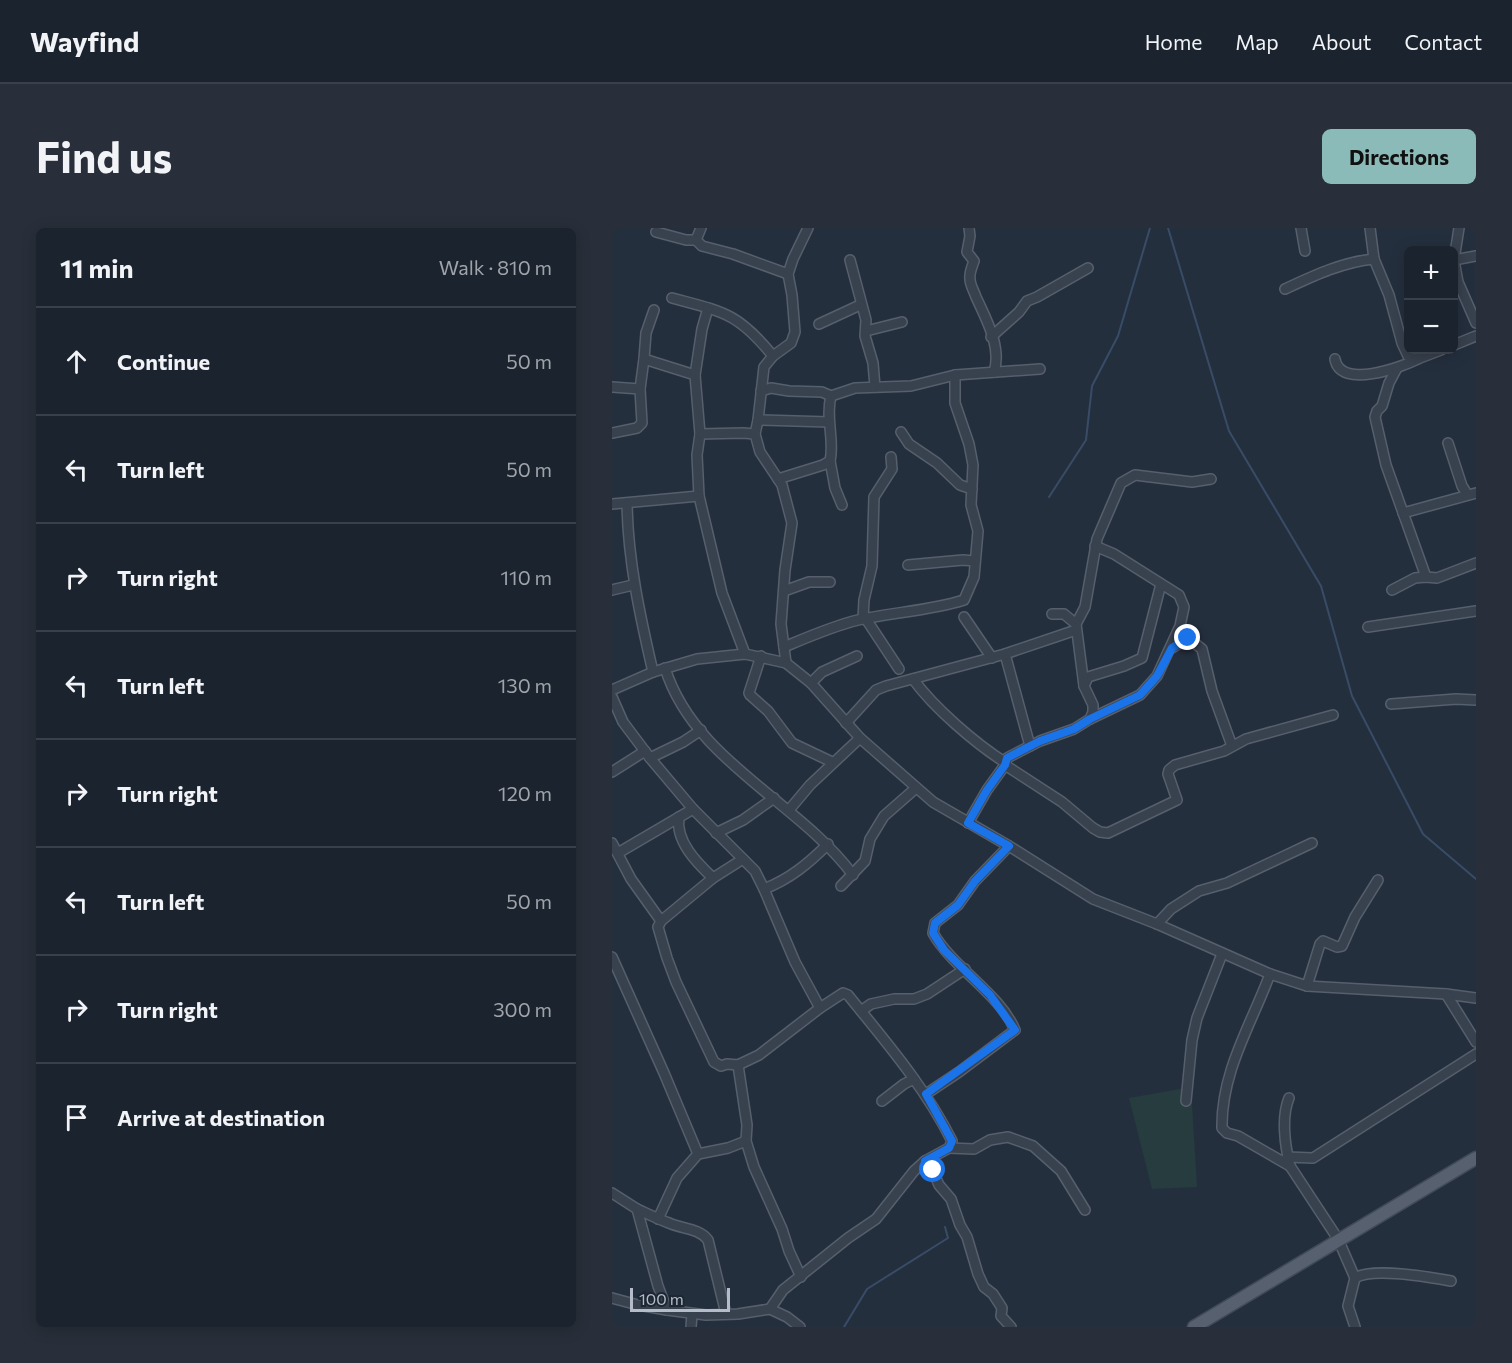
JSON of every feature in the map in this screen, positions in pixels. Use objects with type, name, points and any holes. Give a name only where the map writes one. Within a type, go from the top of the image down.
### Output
[{"type":"main road","points":[[1194,1327],[1476,1158]]},
{"type":"street","points":[[696,240],[701,228]]},
{"type":"street","points":[[786,663],[781,624],[792,523],[782,485],[760,452],[755,434],[764,367],[773,356],[791,343],[795,332],[788,274],[808,228]]},
{"type":"street","points":[[969,228],[967,252],[974,261],[970,271],[971,284],[992,330],[991,337],[997,358],[994,372]]},
{"type":"street","points":[[1301,228],[1305,250]]},
{"type":"street","points":[[1370,228],[1374,259],[1389,295],[1407,356],[1413,359],[1420,358]]},
{"type":"street","points":[[1456,246],[1459,228]]},
{"type":"street","points":[[656,232],[686,240],[696,240],[702,246],[733,254],[788,274]]},
{"type":"street","points":[[1458,259],[1476,256]]},
{"type":"street","points":[[1285,289],[1353,262],[1374,259]]},
{"type":"street","points":[[850,260],[860,305],[866,320],[866,343],[873,363],[875,387]]},
{"type":"street","points":[[991,337],[1018,312],[1027,300],[1037,297],[1088,268]]},
{"type":"street","points":[[1458,282],[1476,323]]},
{"type":"street","points":[[672,298],[720,311],[738,320],[773,356]]},
{"type":"street","points":[[819,324],[860,305]]},
{"type":"street","points":[[708,308],[702,328],[695,375],[700,434],[699,496],[722,593],[745,654]]},
{"type":"street","points":[[612,433],[637,428],[642,423],[640,389],[646,333],[654,310]]},
{"type":"street","points":[[866,331],[902,322]]},
{"type":"street","points":[[1458,343],[1476,336]]},
{"type":"street","points":[[1335,358],[1340,369],[1354,373],[1374,374],[1397,368],[1430,354]]},
{"type":"street","points":[[644,359],[695,375]]},
{"type":"street","points":[[1397,368],[1389,383],[1383,406],[1377,411],[1375,417],[1386,465],[1426,577]]},
{"type":"street","points":[[761,391],[771,388],[822,392],[831,396],[846,390],[910,386],[955,375],[1040,369]]},
{"type":"street","points":[[784,647],[827,630],[865,619],[939,608],[964,600],[974,577],[978,531],[971,505],[973,465],[969,444],[955,403],[955,375]]},
{"type":"street","points":[[612,387],[640,389]]},
{"type":"street","points":[[831,396],[828,405],[832,451],[830,461],[835,488],[842,505]]},
{"type":"street","points":[[758,420],[829,422]]},
{"type":"street","points":[[700,434],[742,432],[755,434]]},
{"type":"street","points":[[901,432],[909,444],[937,463],[960,485],[972,489]]},
{"type":"street","points":[[1448,443],[1462,486],[1472,494]]},
{"type":"street","points":[[891,457],[892,469],[874,497],[872,566],[864,600],[865,619],[899,669]]},
{"type":"street","points":[[778,479],[830,461]]},
{"type":"street","points":[[1090,719],[1093,705],[1084,686],[1076,627],[1084,607],[1095,546],[1121,483],[1135,475],[1192,482],[1210,479]]},
{"type":"street","points":[[1403,513],[1472,494]]},
{"type":"street","points":[[612,504],[699,496]]},
{"type":"street","points":[[627,504],[633,585],[653,672]]},
{"type":"street","points":[[968,823],[1007,758],[1030,746],[1074,729],[1140,695],[1157,676],[1172,648],[1184,607],[1179,595],[1114,554],[1095,546]]},
{"type":"street","points":[[908,565],[975,561]]},
{"type":"street","points":[[1392,590],[1415,578],[1437,578],[1476,563]]},
{"type":"street","points":[[784,591],[809,582],[830,582]]},
{"type":"street","points":[[1084,686],[1088,677],[1102,674],[1142,657],[1161,584]]},
{"type":"street","points":[[612,590],[633,585]]},
{"type":"street","points":[[1368,627],[1476,611]]},
{"type":"street","points":[[1052,614],[1064,614],[1076,627]]},
{"type":"street","points":[[964,617],[992,658]]},
{"type":"street","points":[[846,723],[876,690],[1005,654],[1076,627]]},
{"type":"street","points":[[1172,648],[1188,638],[1202,649],[1212,691],[1232,746]]},
{"type":"street","points":[[612,690],[653,672],[697,659],[745,654],[786,663],[811,683],[860,738],[933,802],[1093,899],[1157,924],[1270,974],[1307,986],[1446,994],[1476,998]]},
{"type":"street","points":[[1005,654],[1030,746]]},
{"type":"street","points":[[761,656],[750,695],[768,711],[792,743],[832,762]]},
{"type":"street","points":[[811,683],[822,672],[857,656]]},
{"type":"street","points":[[665,668],[680,705],[722,756],[828,844],[853,875]]},
{"type":"street","points":[[913,680],[922,692],[950,718],[1005,764],[1062,802],[1093,828],[1108,833],[1177,800],[1168,774],[1175,765],[1215,754],[1246,739],[1333,715]]},
{"type":"street","points":[[612,697],[623,722],[693,809],[755,871],[795,962],[820,1008]]},
{"type":"street","points":[[1390,704],[1455,699],[1476,700]]},
{"type":"street","points":[[612,772],[648,754],[683,742],[701,730]]},
{"type":"street","points":[[789,810],[832,762],[860,738]]},
{"type":"street","points":[[841,886],[865,861],[870,839],[884,816],[916,788]]},
{"type":"street","points":[[716,833],[743,820],[774,798]]},
{"type":"street","points":[[618,852],[693,809]]},
{"type":"street","points":[[679,817],[679,833],[697,862],[712,878]]},
{"type":"street","points":[[612,843],[631,879],[661,921]]},
{"type":"street","points":[[1157,924],[1171,909],[1199,891],[1227,883],[1312,843]]},
{"type":"street","points":[[764,889],[779,884],[795,873],[828,844]]},
{"type":"street","points":[[926,1094],[1015,1030],[990,995],[944,950],[933,933],[934,925],[939,918],[958,905],[975,881],[1009,846]]},
{"type":"street","points":[[743,860],[712,878],[661,921],[658,927],[667,958],[714,1062],[721,1066],[738,1065],[759,1055],[843,993],[848,995],[899,1057],[926,1094],[952,1141],[949,1148]]},
{"type":"street","points":[[1307,986],[1320,944],[1323,942],[1337,947],[1342,946],[1355,917],[1378,880]]},
{"type":"street","points":[[1186,1101],[1192,1040],[1197,1018],[1222,954]]},
{"type":"street","points":[[612,957],[698,1154]]},
{"type":"street","points":[[861,1011],[871,1004],[894,999],[914,999],[927,994],[964,969]]},
{"type":"street","points":[[1270,974],[1237,1050],[1228,1078],[1222,1128],[1227,1133],[1238,1136],[1289,1162],[1313,1158],[1476,1054]]},
{"type":"street","points":[[1446,994],[1476,1042]]},
{"type":"street","points":[[738,1065],[747,1125],[746,1141],[754,1167],[801,1277]]},
{"type":"street","points":[[882,1101],[914,1079]]},
{"type":"street","points":[[1289,1098],[1286,1107],[1289,1162],[1338,1239],[1355,1278],[1348,1306],[1355,1327]]},
{"type":"street","points":[[770,1309],[783,1290],[848,1238],[876,1219],[914,1171],[925,1161],[949,1148],[974,1149],[990,1140],[1008,1137],[1033,1146],[1061,1171],[1085,1210]]},
{"type":"street","points":[[658,1218],[677,1178],[698,1154],[728,1148],[746,1141]]},
{"type":"street","points":[[925,1161],[933,1170],[939,1185],[951,1199],[984,1287],[993,1293],[1002,1308],[1001,1316],[1011,1327]]},
{"type":"street","points":[[612,1193],[638,1209],[671,1225],[697,1232],[708,1240],[726,1314]]},
{"type":"street","points":[[638,1209],[660,1293],[668,1310]]},
{"type":"street","points":[[1355,1278],[1361,1274],[1394,1274],[1451,1281]]},
{"type":"street","points":[[612,1298],[692,1314],[738,1314],[770,1309],[787,1317],[800,1327]]},
{"type":"street","points":[[691,1327],[692,1314]]},
{"type":"green space","points":[[1191,1087],[1197,1187],[1152,1189],[1129,1098]]},
{"type":"waterway","points":[[1049,497],[1086,440],[1092,386],[1118,336],[1150,228]]},
{"type":"waterway","points":[[1168,228],[1229,431],[1321,586],[1352,696],[1423,834],[1476,879]]},
{"type":"waterway","points":[[844,1327],[867,1289],[948,1238],[945,1227]]},
{"type":"route","points":[[933,1170],[925,1161],[949,1148],[952,1141],[926,1094],[1015,1030],[990,995],[944,950],[933,933],[934,925],[939,918],[958,905],[975,881],[1009,846],[968,823],[1005,765],[1007,758],[1040,741],[1074,729],[1140,695],[1157,676],[1172,648],[1188,638]]}]
